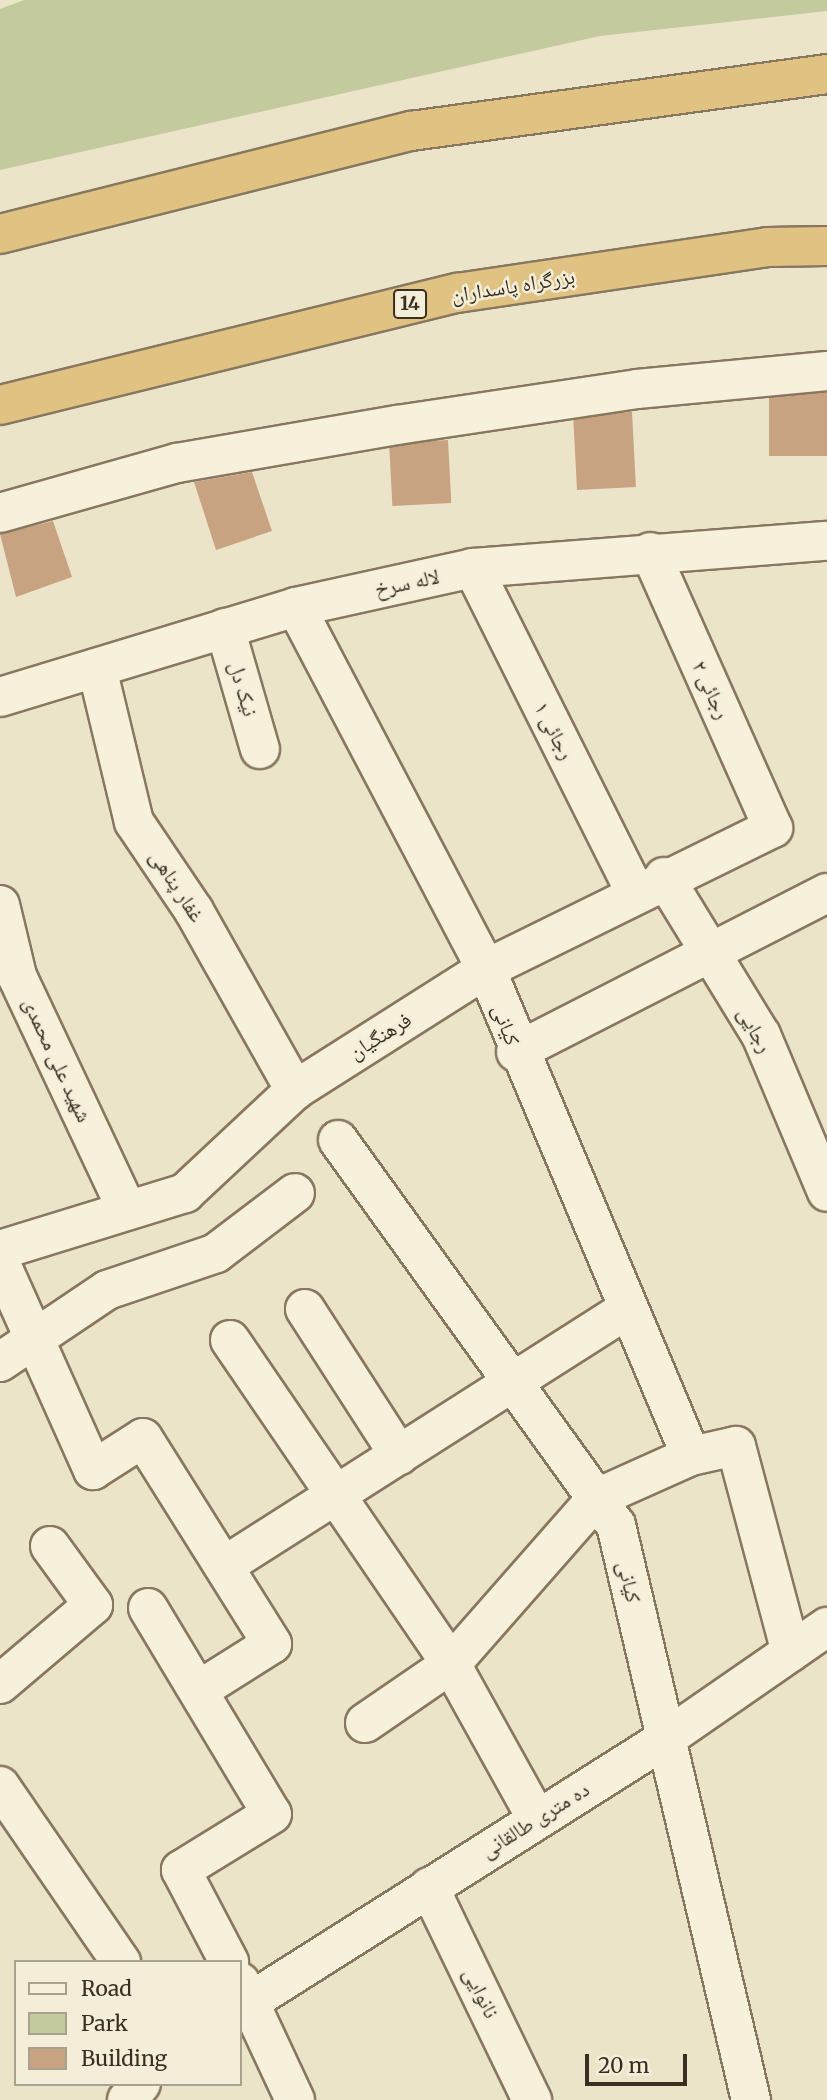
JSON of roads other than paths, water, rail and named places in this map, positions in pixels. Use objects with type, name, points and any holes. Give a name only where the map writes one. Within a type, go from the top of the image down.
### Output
[{"type":"highway","points":[[0,234],[411,131],[827,74]]},
{"type":"highway","name":"بزرگراه پاسداران","points":[[0,405],[457,293],[767,247],[827,246]]},
{"type":"street","points":[[0,513],[177,463],[397,425],[637,389],[827,371]]},
{"type":"street","name":"لاله سرخ","points":[[0,697],[296,607],[473,568],[650,552],[827,541]]},
{"type":"street","name":"رجائی ۲","points":[[650,552],[773,828]]},
{"type":"street","name":"رجائی ۱","points":[[473,568],[650,885]]},
{"type":"street","name":"کیانی","points":[[296,607],[486,969],[516,1052],[691,1456]]},
{"type":"street","name":"نیک دل","points":[[225,628],[260,749]]},
{"type":"street","name":"غفار پناهی","points":[[97,668],[134,822],[194,911],[295,1090]]},
{"type":"street","name":"فرهنگیان","points":[[0,1250],[185,1193],[295,1090],[486,969],[650,885],[773,828]]},
{"type":"street","name":"رجایی","points":[[650,885],[713,957],[761,1035],[827,1192]]},
{"type":"street","points":[[516,1052],[713,957],[827,893]]},
{"type":"street","name":"شهید علی محمدی","points":[[0,905],[16,975],[127,1210]]},
{"type":"street","name":"کیانی","points":[[338,1140],[616,1525],[751,2100]]},
{"type":"street","points":[[0,1362],[107,1290],[216,1253],[295,1192]]},
{"type":"street","points":[[0,1262],[93,1470],[143,1438],[272,1644],[200,1690]]},
{"type":"street","points":[[305,1309],[399,1455]]},
{"type":"street","points":[[223,1566],[628,1309]]},
{"type":"street","points":[[230,1340],[452,1664],[537,1819]]},
{"type":"street","points":[[365,1723],[452,1664],[597,1498],[691,1456],[736,1446],[791,1652]]},
{"type":"street","points":[[0,1684],[93,1605],[50,1546]]},
{"type":"street","points":[[148,1608],[200,1690],[272,1814],[181,1870],[228,1960]]},
{"type":"street","name":"ده متری طالقانی","points":[[243,1997],[429,1887],[665,1739],[827,1627]]},
{"type":"street","points":[[0,1786],[120,1960]]},
{"type":"street","name":"نانوایی","points":[[429,1887],[532,2100]]},
{"type":"street","points":[[243,1997],[295,2100]]},
{"type":"street","points":[[127,2100],[139,2086]]}]
